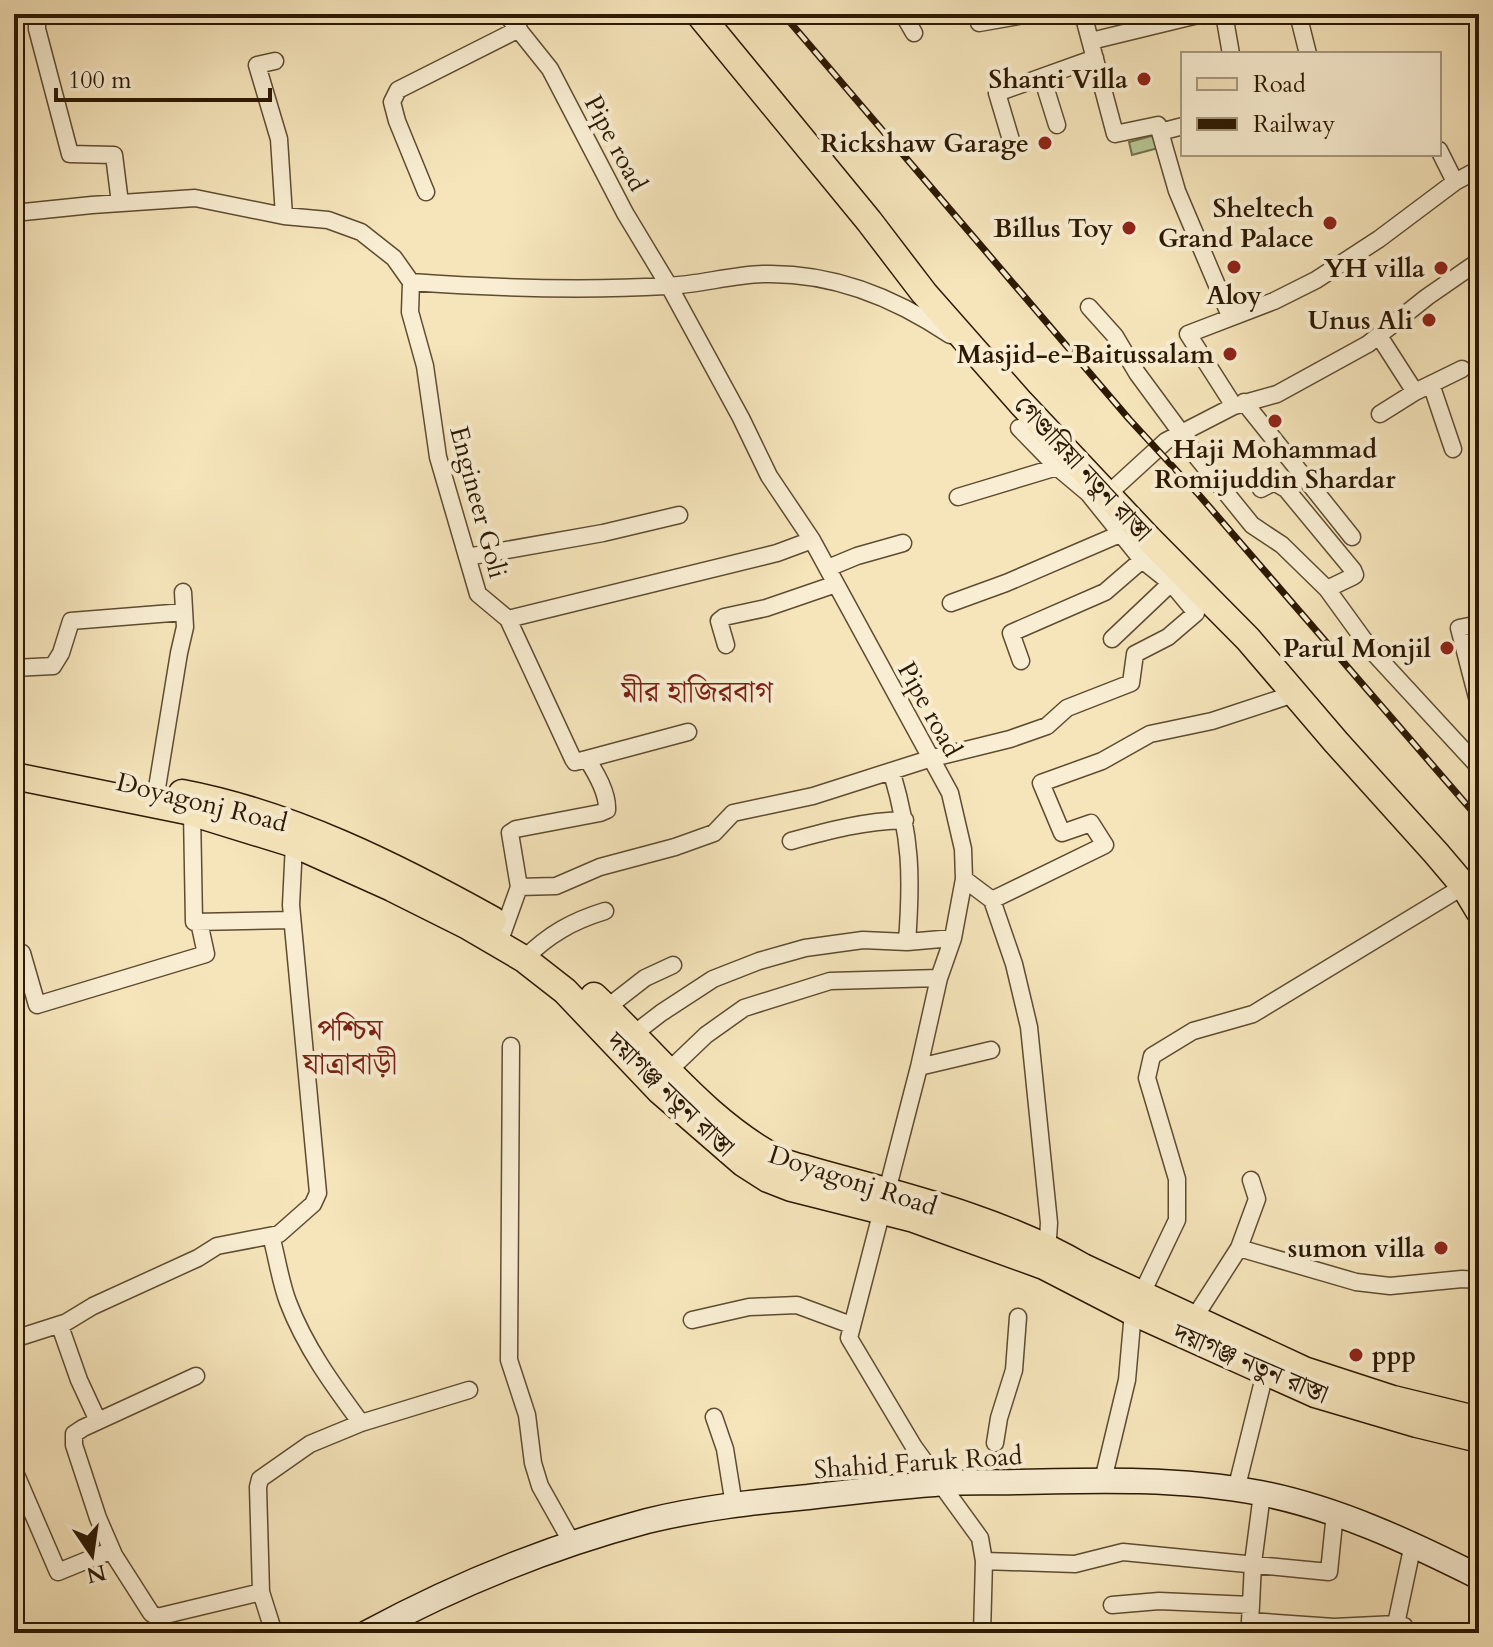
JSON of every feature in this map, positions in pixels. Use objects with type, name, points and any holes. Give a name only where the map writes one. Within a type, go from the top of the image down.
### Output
[{"type":"main road","name":"গেণ্ডারিয়া নতুন রাস্তা","points":[[699,14],[924,293],[1108,494],[1248,639],[1464,886],[1479,911]]},
{"type":"main road","name":"Doyagonj Road","points":[[14,760],[156,797],[244,808],[303,828],[422,882],[502,935]]},
{"type":"main road","name":"দয়াগঞ্জ নতুন রাস্তা","points":[[14,776],[156,797],[192,812],[294,844],[502,935],[530,953],[565,991],[599,1013],[743,1163],[768,1179],[791,1188],[884,1201],[1046,1256],[1199,1331],[1265,1373],[1315,1394],[1479,1439]]},
{"type":"main road","points":[[1199,1331],[1340,1383],[1479,1420]]},
{"type":"main road","name":"Shahid Faruk Road","points":[[367,1633],[433,1597],[572,1543],[649,1521],[734,1505],[937,1483],[1103,1480],[1262,1494],[1335,1513],[1413,1544],[1479,1577]]},
{"type":"street","points":[[37,14],[37,29],[70,154],[114,155],[120,203]]},
{"type":"street","name":"Pipe road","points":[[506,14],[550,69],[769,476],[828,568],[950,793],[963,849],[964,879],[953,938],[939,978],[919,1067],[851,1325]]},
{"type":"street","points":[[903,14],[914,33]]},
{"type":"street","points":[[979,23],[1030,14]]},
{"type":"street","points":[[1083,14],[1115,134],[1158,125],[1177,191],[1230,316]]},
{"type":"street","points":[[1091,41],[1142,21],[1202,14]]},
{"type":"street","points":[[1224,14],[1231,52]]},
{"type":"street","points":[[1298,14],[1308,52]]},
{"type":"street","points":[[426,192],[397,121],[392,102],[398,90],[519,29]]},
{"type":"street","points":[[1011,140],[997,93],[1095,58]]},
{"type":"street","points":[[275,61],[257,65],[279,139],[284,216]]},
{"type":"street","points":[[1042,77],[1057,125]]},
{"type":"street","points":[[1160,132],[1181,127]]},
{"type":"street","points":[[1441,154],[1455,182]]},
{"type":"street","points":[[1352,537],[1239,404],[1188,334],[1274,301],[1316,280],[1379,239],[1455,182],[1479,169]]},
{"type":"street","points":[[14,213],[195,198],[284,216],[328,220],[361,232],[394,258],[411,282],[536,288],[669,286],[764,274],[828,280],[872,292],[901,305],[978,354]]},
{"type":"street","points":[[1108,494],[1166,441],[1239,404],[1277,394],[1368,344],[1479,261]]},
{"type":"street","name":"Engineer Goli","points":[[411,282],[410,312],[425,366],[438,457],[478,594],[508,619],[573,759],[577,762],[587,759],[608,804],[607,810],[516,829],[510,833],[519,887],[502,935]]},
{"type":"street","points":[[1089,307],[1115,336],[1137,373],[1184,434],[1192,451],[1252,525],[1282,545],[1327,589],[1372,651],[1479,767]]},
{"type":"street","points":[[1379,336],[1415,392]]},
{"type":"street","points":[[1380,414],[1415,392],[1462,369]]},
{"type":"street","points":[[1431,384],[1453,449]]},
{"type":"street","points":[[519,887],[556,886],[600,867],[714,833],[733,813],[813,796],[929,759],[1010,739],[1047,726],[1067,708],[1131,683],[1135,654],[1168,637],[1196,613],[1171,583],[1142,560],[1088,493],[1019,428]]},
{"type":"street","points":[[958,497],[1057,467]]},
{"type":"street","points":[[1261,489],[1274,482],[1286,489],[1353,570],[1355,575],[1327,589]]},
{"type":"street","points":[[467,557],[603,533],[679,515]]},
{"type":"street","points":[[951,603],[1120,534]]},
{"type":"street","points":[[508,619],[777,553],[812,540]]},
{"type":"street","points":[[828,568],[903,543]]},
{"type":"street","points":[[1021,661],[1011,633],[1105,592],[1142,560]]},
{"type":"street","points":[[1112,639],[1171,583]]},
{"type":"street","points":[[726,645],[719,621],[724,617],[766,608],[836,584]]},
{"type":"street","points":[[156,797],[185,627],[183,592]]},
{"type":"street","points":[[14,668],[53,666],[61,653],[71,621],[184,612]]},
{"type":"street","points":[[1479,624],[1459,628],[1479,705]]},
{"type":"street","points":[[992,900],[1105,845],[1091,823],[1062,833],[1041,783],[1102,761],[1150,734],[1212,721],[1294,694]]},
{"type":"street","points":[[587,759],[688,732]]},
{"type":"street","points":[[892,773],[905,820],[911,874],[907,942]]},
{"type":"street","points":[[192,812],[194,922],[292,920]]},
{"type":"street","points":[[791,841],[846,825],[905,820]]},
{"type":"street","points":[[14,1339],[64,1323],[217,1246],[279,1234],[313,1204],[318,1193],[292,920],[294,844]]},
{"type":"street","points":[[964,879],[992,900],[1014,964],[1029,1027],[1049,1223],[1046,1256]]},
{"type":"street","points":[[1103,1480],[1127,1380],[1137,1303],[1177,1220],[1177,1179],[1147,1078],[1152,1056],[1193,1031],[1253,1014],[1464,886]]},
{"type":"street","points":[[530,953],[567,925],[605,911]]},
{"type":"street","points":[[14,955],[22,953],[37,1005],[206,954],[199,922]]},
{"type":"street","points":[[627,1040],[713,979],[759,961],[805,948],[863,940],[907,942],[953,938]]},
{"type":"street","points":[[599,1013],[645,978],[673,965]]},
{"type":"street","points":[[661,1078],[706,1035],[744,1008],[830,981],[939,978]]},
{"type":"street","points":[[511,1046],[509,1360],[527,1415],[533,1463],[540,1486],[572,1543]]},
{"type":"street","points":[[919,1067],[991,1050]]},
{"type":"street","points":[[1199,1331],[1239,1248],[1257,1199],[1251,1180]]},
{"type":"street","points":[[271,1236],[287,1301],[307,1343],[323,1372],[361,1423]]},
{"type":"street","points":[[1239,1248],[1367,1283],[1390,1286],[1479,1280]]},
{"type":"street","points":[[692,1320],[749,1307],[797,1305],[851,1325],[849,1338],[852,1346],[937,1483],[980,1538],[984,1561],[982,1633]]},
{"type":"street","points":[[995,1443],[999,1418],[1014,1370],[1018,1317]]},
{"type":"street","points":[[64,1323],[60,1326],[64,1341],[98,1421]]},
{"type":"street","points":[[1236,1490],[1265,1373]]},
{"type":"street","points":[[196,1376],[74,1434],[74,1445],[112,1550],[151,1613],[157,1617],[261,1592]]},
{"type":"street","points":[[274,1633],[261,1592],[260,1479],[310,1444],[361,1423],[469,1390]]},
{"type":"street","points":[[714,1417],[725,1449],[734,1505]]},
{"type":"street","points":[[14,1470],[58,1572],[112,1550]]},
{"type":"street","points":[[1251,1620],[1253,1563],[1262,1494]]},
{"type":"street","points":[[984,1561],[1075,1564],[1123,1552],[1329,1572],[1335,1513]]},
{"type":"street","points":[[1112,1605],[1159,1601],[1251,1620],[1334,1627],[1401,1628],[1413,1544]]},
{"type":"green space","points":[[1159,134],[1162,147],[1132,155],[1129,142]]},
{"type":"railway","points":[[783,14],[1129,419],[1199,495],[1479,819]]},
{"type":"place","name":"Shanti Villa","points":[[1144,79]]},
{"type":"place","name":"Rickshaw Garage","points":[[1045,143]]},
{"type":"place","name":"Sheltech Grand Palace","points":[[1330,223]]},
{"type":"place","name":"Billus Toy","points":[[1129,228]]},
{"type":"place","name":"Aloy","points":[[1234,267]]},
{"type":"place","name":"YH villa","points":[[1441,268]]},
{"type":"place","name":"Unus Ali","points":[[1429,320]]},
{"type":"place","name":"Masjid-e-Baitussalam","points":[[1230,354]]},
{"type":"place","name":"Haji Mohammad Romijuddin Shardar","points":[[1275,421]]},
{"type":"place","name":"Parul Monjil","points":[[1447,648]]},
{"type":"place","name":"sumon villa","points":[[1441,1248]]},
{"type":"place","name":"ppp","points":[[1356,1355]]},
{"type":"district","name":"মীর হাজিরবাগ","points":[[697,692]]},
{"type":"district","name":"পশ্চিম যাত্রাবাড়ী","points":[[350,1047]]}]
